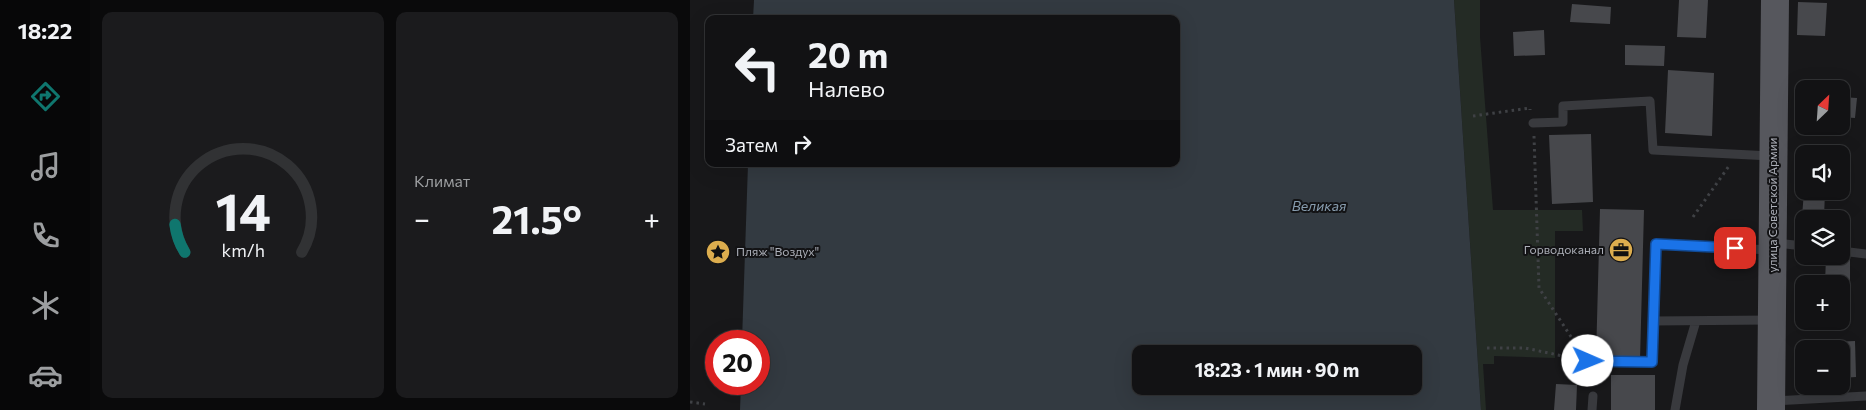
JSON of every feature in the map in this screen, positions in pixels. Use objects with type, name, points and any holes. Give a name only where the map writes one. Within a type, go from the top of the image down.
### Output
[{"type":"main road","name":"улица Советской Армии","points":[[1771,406],[1775,0]]},
{"type":"lane","points":[[1533,122],[1563,122],[1563,106],[1650,101],[1653,150],[1773,156]]},
{"type":"lane","points":[[1588,361],[1652,362],[1656,244],[1795,246]]},
{"type":"lane","points":[[1850,252],[1866,254]]},
{"type":"lane","points":[[1674,410],[1683,365],[1696,320]]},
{"type":"lane","points":[[1653,321],[1772,320]]},
{"type":"lane","points":[[1592,396],[1592,410]]},
{"type":"lane","points":[[1771,406],[1866,396]]},
{"type":"path","points":[[1473,116],[1530,108],[1533,122],[1539,288],[1588,361]]},
{"type":"path","points":[[1693,217],[1731,164]]},
{"type":"path","points":[[1487,348],[1525,348],[1588,361]]},
{"type":"path","points":[[690,402],[705,404]]},
{"type":"shaded area","points":[[1454,0],[1480,0],[1480,37],[1493,210],[1582,210],[1583,231],[1555,231],[1555,358],[1494,356],[1494,364],[1483,364],[1486,410],[1481,410]]},
{"type":"water","name":"Великая","points":[[754,0],[1454,0],[1481,410],[740,410],[741,395],[770,395],[770,330],[742,330],[748,167],[1180,167],[1180,15],[753,15]]},
{"type":"building","points":[[1679,0],[1708,0],[1706,38],[1677,37]]},
{"type":"building","points":[[1798,2],[1827,3],[1825,36],[1797,35]]},
{"type":"building","points":[[1572,4],[1611,7],[1610,24],[1570,22]]},
{"type":"building","points":[[1544,30],[1545,55],[1514,56],[1513,32]]},
{"type":"building","points":[[1625,45],[1665,46],[1664,66],[1625,65]]},
{"type":"building","points":[[1668,70],[1714,73],[1712,136],[1665,133]]},
{"type":"building","points":[[1850,98],[1857,98],[1855,118],[1850,118]]},
{"type":"building","points":[[1591,134],[1593,202],[1552,204],[1549,135]]},
{"type":"building","points":[[1803,200],[1825,200],[1824,210],[1803,210]]},
{"type":"building","name":"Горводоканал","points":[[1600,209],[1644,210],[1640,360],[1596,358]]},
{"type":"building","points":[[1826,265],[1850,265],[1850,275],[1825,275]]},
{"type":"building","points":[[1850,341],[1855,341],[1856,377],[1850,377]]},
{"type":"building","points":[[1611,375],[1655,375],[1655,410],[1611,410]]},
{"type":"building","points":[[1556,384],[1577,385],[1576,410],[1554,410]]},
{"type":"place","name":"Горводоканал","points":[[1621,250]]},
{"type":"place","name":"Пляж \"Воздух\"","points":[[718,252]]},
{"type":"route","points":[[1588,361],[1652,362],[1656,244],[1735,248]]}]
